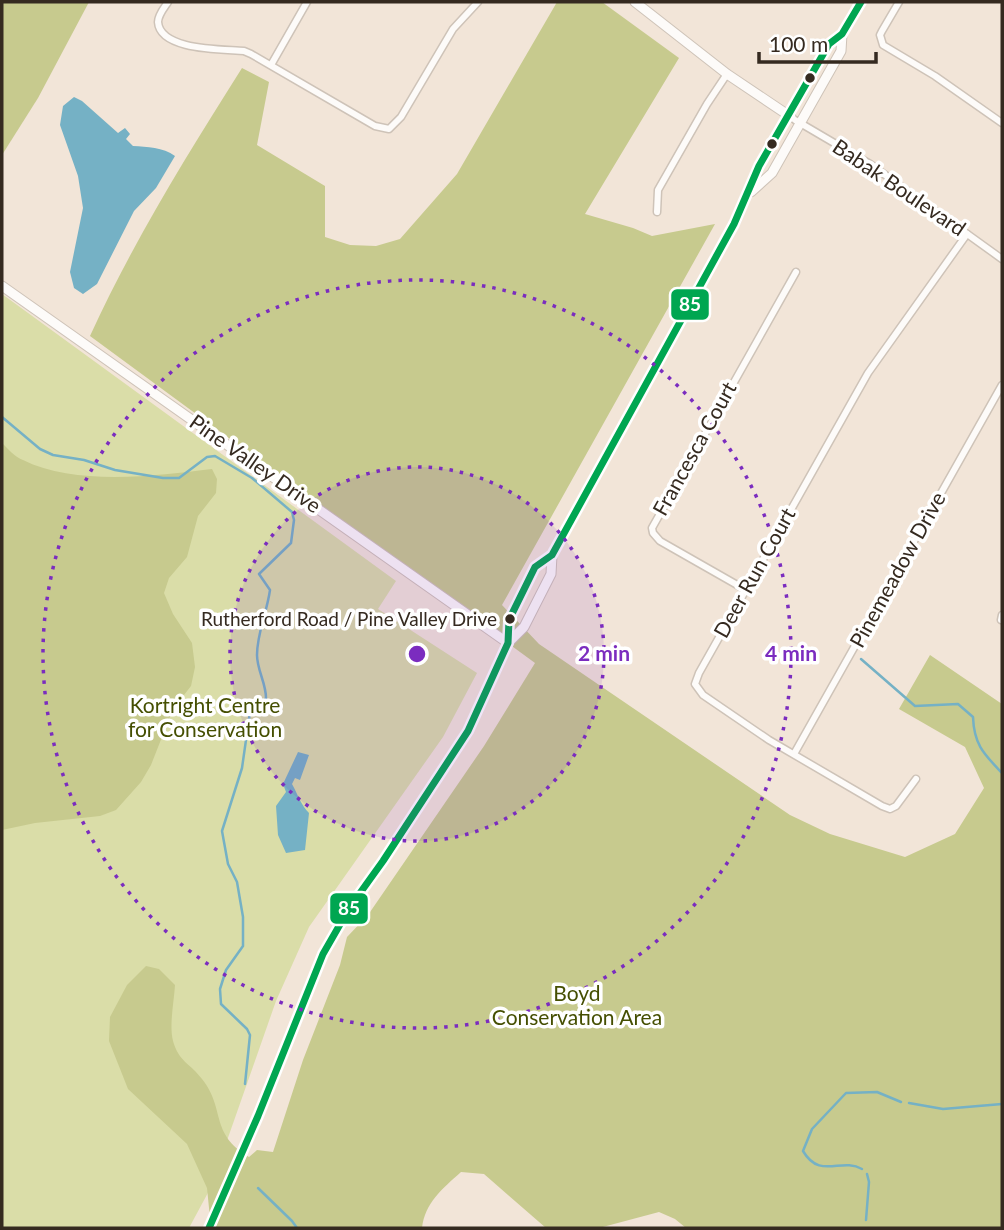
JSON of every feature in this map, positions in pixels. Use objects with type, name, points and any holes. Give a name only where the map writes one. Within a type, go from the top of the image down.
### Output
[{"type":"main road","points":[[635,2],[727,74],[794,120]]},
{"type":"main road","points":[[794,120],[828,44],[842,34],[861,2]]},
{"type":"main road","points":[[209,1228],[257,1119],[323,954],[350,907],[468,731],[508,643],[524,627],[551,574],[552,555],[734,224],[760,166],[841,51],[842,34]]},
{"type":"main road","name":"Pine Valley Drive","points":[[2,286],[508,643]]},
{"type":"main road","points":[[508,643],[509,620],[535,567],[552,555]]},
{"type":"street","points":[[167,2],[158,24],[165,35],[192,47],[244,51],[375,126],[389,129],[401,117],[448,36],[478,2]]},
{"type":"street","points":[[271,65],[307,2]]},
{"type":"street","points":[[899,2],[880,35],[883,45],[935,76],[1002,123]]},
{"type":"street","points":[[657,212],[658,190],[727,74]]},
{"type":"street","name":"Babak Boulevard","points":[[794,120],[870,164],[1002,259]]},
{"type":"street","name":"Deer Run Court","points":[[916,779],[896,806],[890,809],[875,803],[703,695],[695,684],[868,373],[967,234]]},
{"type":"street","name":"Francesca Court","points":[[746,590],[660,541],[652,528],[796,272]]},
{"type":"street","name":"Pinemeadow Drive","points":[[794,754],[1002,385]]},
{"type":"green space","points":[[2,2],[89,2],[38,98],[2,155]]},
{"type":"green space","name":"Boyd Conservation Area","points":[[557,2],[602,2],[679,58],[585,214],[652,236],[715,224],[502,605],[539,644],[790,815],[830,834],[905,857],[955,834],[984,788],[965,747],[899,709],[930,655],[1002,704],[1002,1228],[686,1228],[675,1219],[659,1212],[599,1228],[546,1228],[484,1174],[461,1172],[431,1204],[422,1228],[211,1228],[207,1188],[187,1144],[128,1089],[109,1041],[110,1017],[127,985],[146,966],[159,969],[175,985],[171,1028],[175,1048],[209,1090],[228,1139],[249,1157],[257,1150],[273,1152],[303,1060],[340,965],[347,937],[368,915],[484,746],[535,663],[90,336],[142,233],[242,68],[269,82],[257,145],[325,186],[325,237],[350,245],[376,246],[400,239],[457,174]]},
{"type":"green space","name":"Kortright Centre for Conservation","points":[[2,294],[396,581],[378,609],[477,673],[443,737],[309,927],[276,1001],[210,1189],[189,1228],[2,1228]]},
{"type":"green space","points":[[2,443],[20,459],[67,473],[116,477],[212,469],[217,479],[216,493],[198,516],[187,557],[169,578],[164,593],[173,614],[192,643],[195,667],[191,686],[173,709],[151,765],[141,782],[116,810],[100,816],[35,823],[2,830]]},
{"type":"water","points":[[74,97],[118,133],[125,128],[130,134],[126,139],[133,146],[160,149],[175,156],[156,188],[134,211],[97,284],[83,294],[74,288],[70,272],[83,208],[78,176],[60,125],[63,106]]},
{"type":"water","points":[[298,752],[309,755],[300,780],[295,778],[292,784],[309,813],[305,850],[286,853],[278,835],[276,806],[286,792],[283,784]]},
{"type":"waterway","points":[[2,417],[40,449],[53,455],[84,460],[115,470],[179,478],[207,457],[215,456],[252,478],[292,512],[294,520],[291,543],[259,574],[270,590],[257,655],[266,698],[258,708],[250,712],[242,768],[222,831],[228,864],[237,882],[243,917],[243,946],[226,970],[220,989],[221,1004],[250,1035],[245,1084]]},
{"type":"waterway","points":[[861,659],[915,706],[958,704],[973,717],[975,735],[981,748],[1002,773]]},
{"type":"waterway","points":[[862,1169],[846,1165],[824,1166],[810,1160],[803,1151],[812,1129],[846,1093],[877,1092],[901,1102]]},
{"type":"waterway","points":[[909,1103],[943,1109],[1002,1104]]},
{"type":"waterway","points":[[866,1220],[869,1182],[867,1174]]},
{"type":"waterway","points":[[258,1188],[297,1228]]},
{"type":"transit line","name":"85","points":[[209,1228],[258,1116],[323,954],[350,907],[468,731],[508,643],[509,620],[535,567],[552,555],[734,224],[759,166],[829,44],[842,34],[861,2]]},
{"type":"place","name":"Rutherford Road / Pine Valley Drive","points":[[510,619]]}]
